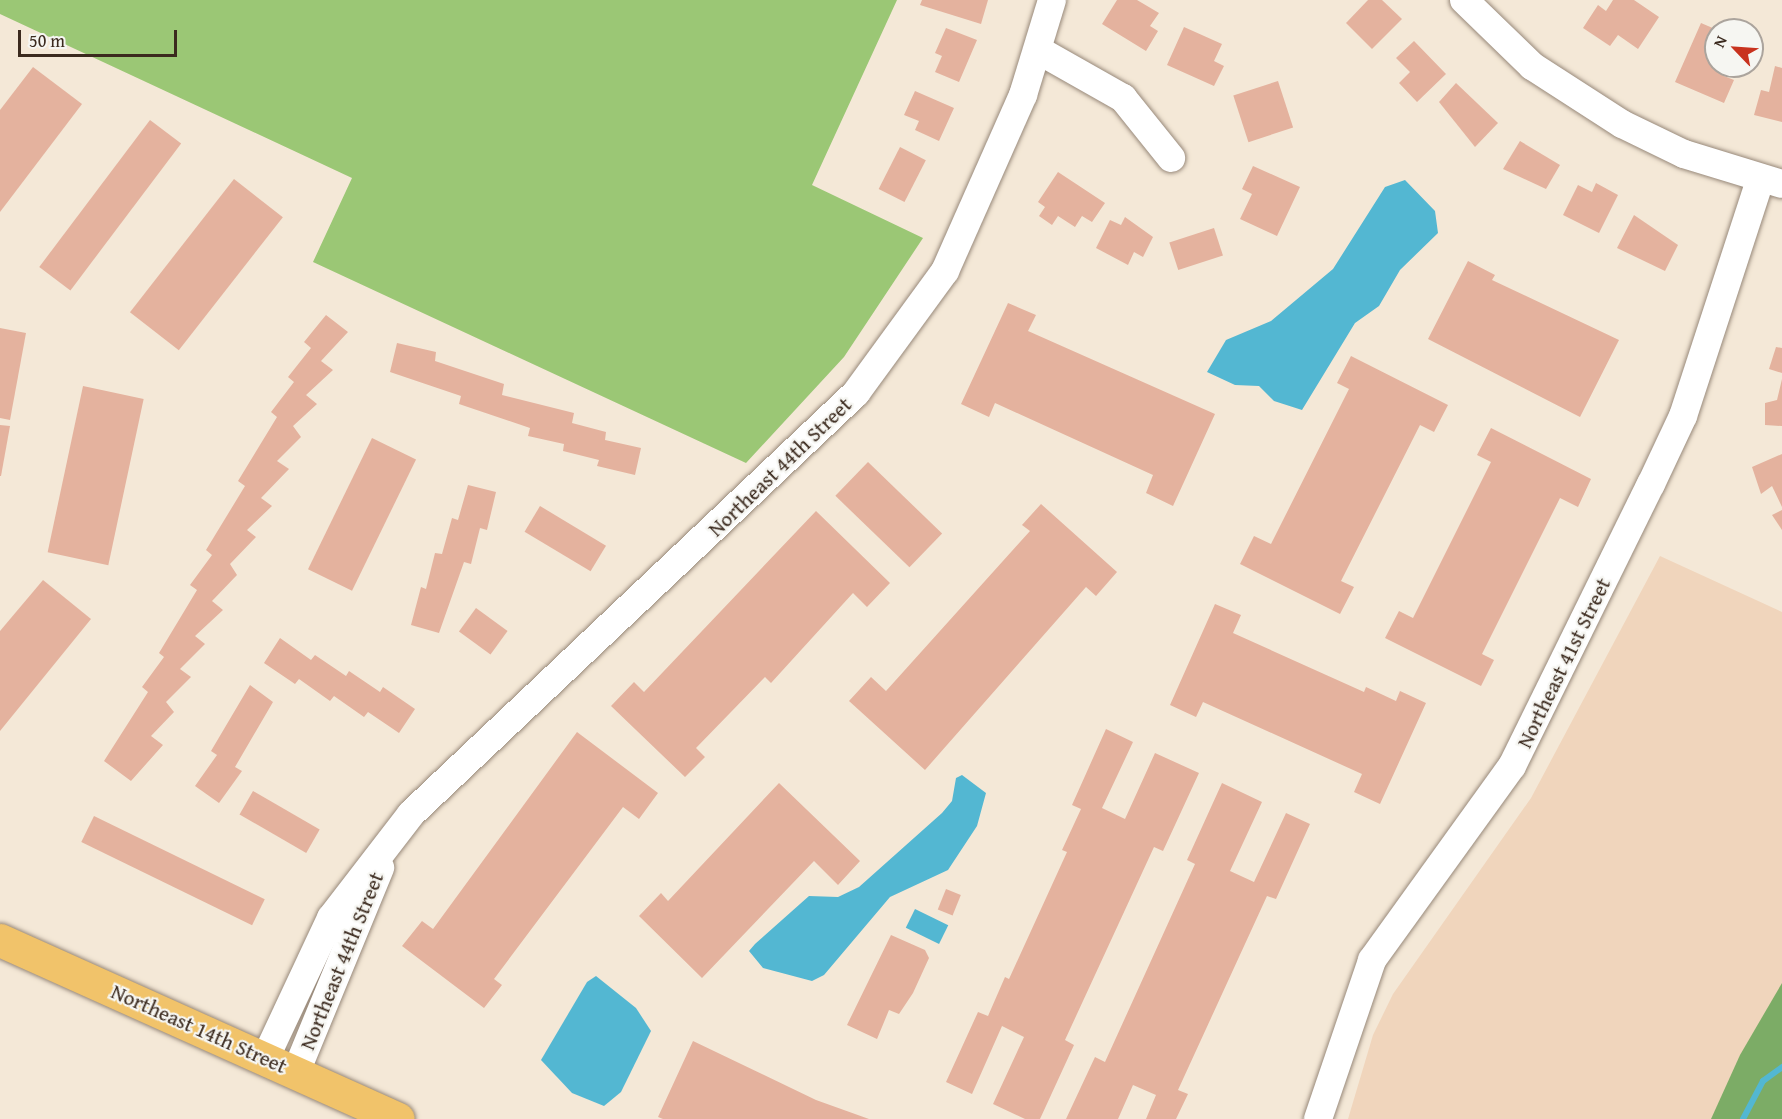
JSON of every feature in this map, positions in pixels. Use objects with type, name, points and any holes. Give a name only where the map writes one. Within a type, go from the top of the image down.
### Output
[{"type":"main road","name":"Northeast 14th Street","points":[[0,940],[398,1119]]},
{"type":"street","name":"Northeast 44th Street","points":[[265,1059],[331,918],[437,785],[731,516],[856,393],[945,271],[1038,50],[1052,0]]},
{"type":"street","points":[[1464,0],[1533,66],[1612,118],[1684,154],[1771,182]]},
{"type":"street","points":[[1038,50],[1124,98],[1171,158]]},
{"type":"street","name":"Northeast 41st Street","points":[[1318,1119],[1372,960],[1512,766],[1651,484],[1683,416],[1771,182]]},
{"type":"street","name":"Northeast 44th Street","points":[[296,1072],[353,942],[387,849]]},
{"type":"shaded area","points":[[1660,556],[1782,612],[1782,1119],[1348,1119],[1373,1035],[1393,994],[1531,798]]},
{"type":"green space","points":[[0,0],[897,0],[812,185],[923,238],[844,357],[746,463],[313,262],[352,178],[0,14]]},
{"type":"green space","points":[[1782,983],[1782,1119],[1711,1119],[1740,1055]]},
{"type":"water","points":[[1405,180],[1435,211],[1438,233],[1400,270],[1379,306],[1355,323],[1302,410],[1274,401],[1259,386],[1235,385],[1207,372],[1226,340],[1271,321],[1333,269],[1385,187]]},
{"type":"water","points":[[962,775],[986,793],[977,826],[948,870],[890,897],[824,975],[812,981],[763,968],[749,951],[755,944],[809,896],[838,897],[859,887],[942,813],[952,801],[956,778]]},
{"type":"water","points":[[915,909],[948,925],[939,944],[906,928]]},
{"type":"water","points":[[596,976],[636,1008],[651,1031],[621,1092],[604,1106],[572,1093],[541,1060],[587,982]]},
{"type":"building","points":[[922,0],[988,0],[981,24],[920,5]]},
{"type":"building","points":[[1117,0],[1137,0],[1159,13],[1150,26],[1158,31],[1146,51],[1102,24]]},
{"type":"building","points":[[1368,0],[1382,0],[1402,19],[1372,49],[1346,23]]},
{"type":"building","points":[[1613,0],[1634,0],[1659,17],[1638,49],[1618,35],[1610,46],[1583,28],[1598,5],[1606,11]]},
{"type":"building","points":[[1701,23],[1704,24],[1704,78],[1734,80],[1724,103],[1675,82]]},
{"type":"building","points":[[1184,27],[1222,44],[1214,61],[1224,66],[1214,86],[1167,65]]},
{"type":"building","points":[[946,28],[977,40],[959,82],[935,72],[942,56],[935,53]]},
{"type":"building","points":[[1414,41],[1446,74],[1417,102],[1399,83],[1410,72],[1396,58]]},
{"type":"building","points":[[1775,66],[1782,68],[1782,122],[1754,115],[1761,90],[1769,92]]},
{"type":"building","points":[[33,67],[82,104],[0,212],[0,110]]},
{"type":"building","points":[[1278,81],[1293,128],[1248,142],[1233,96]]},
{"type":"building","points":[[1456,83],[1498,123],[1475,147],[1439,102]]},
{"type":"building","points":[[915,91],[954,108],[939,141],[915,130],[919,121],[904,115]]},
{"type":"building","points":[[150,120],[181,143],[70,290],[39,267]]},
{"type":"building","points":[[1520,141],[1560,165],[1546,189],[1503,169]]},
{"type":"building","points":[[900,147],[926,160],[905,202],[879,189]]},
{"type":"building","points":[[1253,166],[1300,187],[1277,236],[1240,219],[1252,194],[1242,189]]},
{"type":"building","points":[[1058,172],[1105,203],[1092,222],[1082,216],[1075,227],[1058,216],[1052,225],[1039,216],[1045,207],[1038,202]]},
{"type":"building","points":[[234,179],[283,217],[179,350],[130,312]]},
{"type":"building","points":[[1596,183],[1618,195],[1599,233],[1563,215],[1578,185],[1592,192]]},
{"type":"building","points":[[1634,215],[1678,245],[1665,271],[1617,248]]},
{"type":"building","points":[[1125,217],[1153,237],[1143,257],[1134,252],[1128,265],[1096,248],[1110,220],[1121,225]]},
{"type":"building","points":[[1214,228],[1223,256],[1178,270],[1169,243]]},
{"type":"building","points":[[1468,261],[1495,275],[1492,280],[1619,340],[1580,417],[1428,339]]},
{"type":"building","points":[[1008,303],[1036,315],[1028,331],[1215,414],[1173,506],[1146,493],[1153,475],[995,403],[989,417],[961,404]]},
{"type":"building","points":[[326,315],[348,332],[321,361],[333,370],[306,395],[317,404],[293,426],[301,437],[277,461],[289,469],[261,498],[272,506],[247,530],[256,537],[230,564],[237,575],[212,601],[223,610],[195,636],[205,644],[180,669],[191,677],[166,702],[174,712],[151,736],[163,745],[131,781],[104,761],[148,692],[142,687],[164,657],[159,653],[197,590],[190,585],[212,555],[206,550],[245,486],[238,481],[277,417],[271,412],[294,382],[288,377],[311,348],[304,342]]},
{"type":"building","points":[[0,328],[26,333],[10,420],[0,418]]},
{"type":"building","points":[[397,343],[436,352],[435,361],[504,384],[502,395],[574,413],[572,423],[606,432],[605,440],[641,448],[635,475],[597,466],[599,460],[563,451],[564,444],[528,436],[530,428],[459,404],[461,396],[390,372]]},
{"type":"building","points":[[1776,347],[1782,348],[1782,373],[1769,369]]},
{"type":"building","points":[[1351,356],[1448,405],[1434,432],[1420,425],[1341,581],[1354,587],[1340,614],[1240,564],[1254,536],[1271,544],[1349,389],[1337,383]]},
{"type":"building","points":[[1782,379],[1782,426],[1765,425],[1765,403],[1777,400]]},
{"type":"building","points":[[83,386],[144,399],[108,565],[48,552]]},
{"type":"building","points":[[0,425],[10,426],[1,476],[0,476]]},
{"type":"building","points":[[1491,428],[1591,479],[1578,507],[1560,498],[1482,654],[1494,660],[1481,686],[1385,638],[1399,611],[1413,618],[1491,462],[1477,455]]},
{"type":"building","points":[[372,438],[416,459],[352,591],[308,569]]},
{"type":"building","points":[[1782,454],[1782,507],[1772,486],[1761,494],[1752,467]]},
{"type":"building","points":[[868,462],[942,534],[909,567],[835,496]]},
{"type":"building","points":[[468,485],[496,492],[487,530],[480,528],[471,564],[464,562],[439,633],[411,625],[421,587],[426,589],[435,553],[442,554],[452,518],[458,520]]},
{"type":"building","points":[[1041,504],[1117,572],[1096,596],[1086,587],[925,770],[849,701],[871,677],[886,691],[1030,531],[1022,525]]},
{"type":"building","points":[[540,506],[606,546],[591,571],[525,532]]},
{"type":"building","points":[[1782,510],[1782,530],[1772,515]]},
{"type":"building","points":[[816,511],[890,583],[867,607],[853,593],[771,683],[765,677],[696,748],[705,757],[685,777],[611,706],[634,682],[644,692]]},
{"type":"building","points":[[43,580],[91,619],[0,731],[0,631]]},
{"type":"building","points":[[1215,604],[1241,615],[1233,633],[1364,692],[1366,687],[1396,701],[1400,691],[1426,703],[1380,804],[1354,792],[1362,774],[1203,702],[1196,717],[1170,705]]},
{"type":"building","points":[[476,608],[508,631],[491,654],[459,631]]},
{"type":"building","points":[[280,638],[311,660],[315,655],[346,676],[349,671],[380,692],[383,687],[415,709],[399,733],[368,712],[364,717],[334,696],[330,701],[299,679],[295,684],[264,663]]},
{"type":"building","points":[[250,685],[273,702],[235,767],[242,771],[219,803],[195,786],[217,755],[211,751]]},
{"type":"building","points":[[1106,729],[1133,742],[1102,808],[1125,819],[1155,753],[1199,773],[1163,851],[1154,847],[1065,1040],[1074,1045],[1040,1119],[1025,1119],[993,1104],[1024,1037],[1002,1026],[972,1094],[946,1082],[978,1012],[988,1016],[1005,977],[1009,979],[1067,852],[1062,850],[1081,809],[1072,805]]},
{"type":"building","points":[[577,732],[658,793],[639,819],[623,807],[494,979],[502,985],[484,1008],[402,946],[422,921],[433,929]]},
{"type":"building","points":[[779,783],[860,861],[838,885],[814,861],[702,978],[639,916],[661,893],[668,901]]},
{"type":"building","points":[[1222,783],[1262,802],[1230,871],[1254,882],[1286,813],[1310,824],[1276,899],[1267,896],[1178,1090],[1188,1094],[1176,1119],[1146,1119],[1156,1095],[1133,1085],[1118,1119],[1066,1119],[1095,1057],[1105,1062],[1195,864],[1187,860]]},
{"type":"building","points":[[253,791],[320,830],[306,853],[239,814]]},
{"type":"building","points":[[94,816],[265,899],[252,925],[81,842]]},
{"type":"building","points":[[946,889],[961,895],[953,915],[938,909]]},
{"type":"building","points":[[891,935],[925,950],[929,958],[913,993],[899,1014],[889,1010],[877,1039],[847,1025]]},
{"type":"building","points":[[693,1041],[816,1100],[869,1119],[663,1119],[658,1117]]},
{"type":"waterway","points":[[1743,1119],[1763,1081],[1782,1067]]}]
